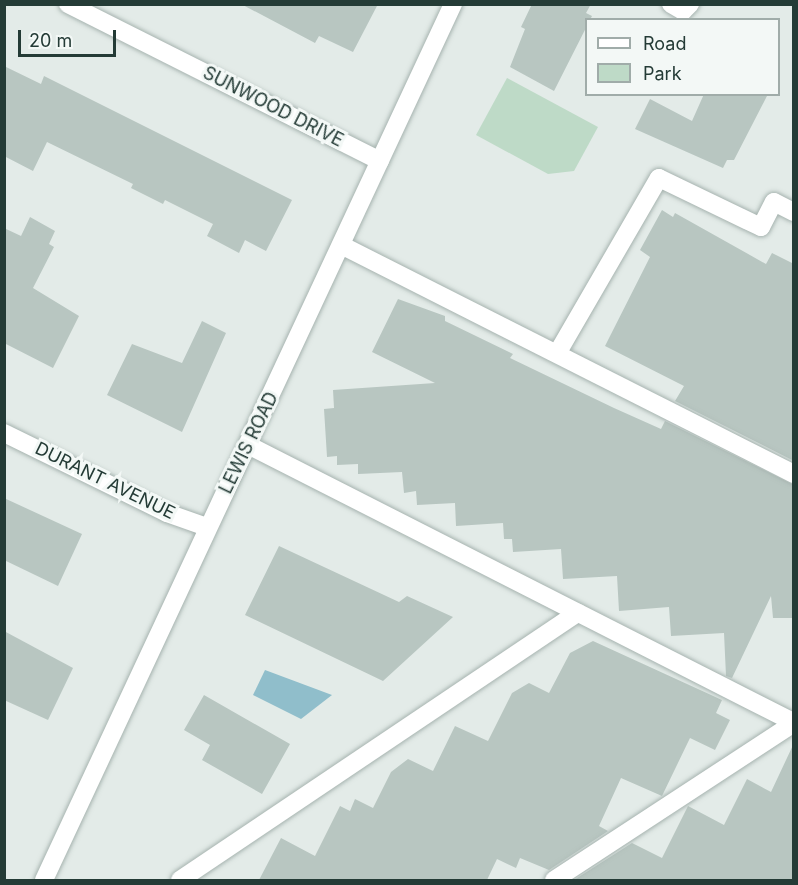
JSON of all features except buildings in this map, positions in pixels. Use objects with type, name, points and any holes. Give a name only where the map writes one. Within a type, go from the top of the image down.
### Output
[{"type":"street","name":"SUNWOOD DRIVE","points":[[68,4],[380,161]]},
{"type":"street","name":"LEWIS ROAD","points":[[44,880],[207,527],[343,246],[453,4]]},
{"type":"street","points":[[670,4],[683,11],[690,4]]},
{"type":"street","points":[[558,352],[659,178],[760,227],[774,202],[794,212]]},
{"type":"street","points":[[343,246],[558,352],[794,474]]},
{"type":"street","name":"DURANT AVENUE","points":[[4,433],[167,513],[207,527]]},
{"type":"street","points":[[248,445],[793,722],[554,880]]},
{"type":"street","points":[[180,880],[578,613]]},
{"type":"green space","points":[[507,78],[598,127],[574,171],[548,174],[476,135]]},
{"type":"water","points":[[265,670],[332,695],[301,719],[253,695]]}]
